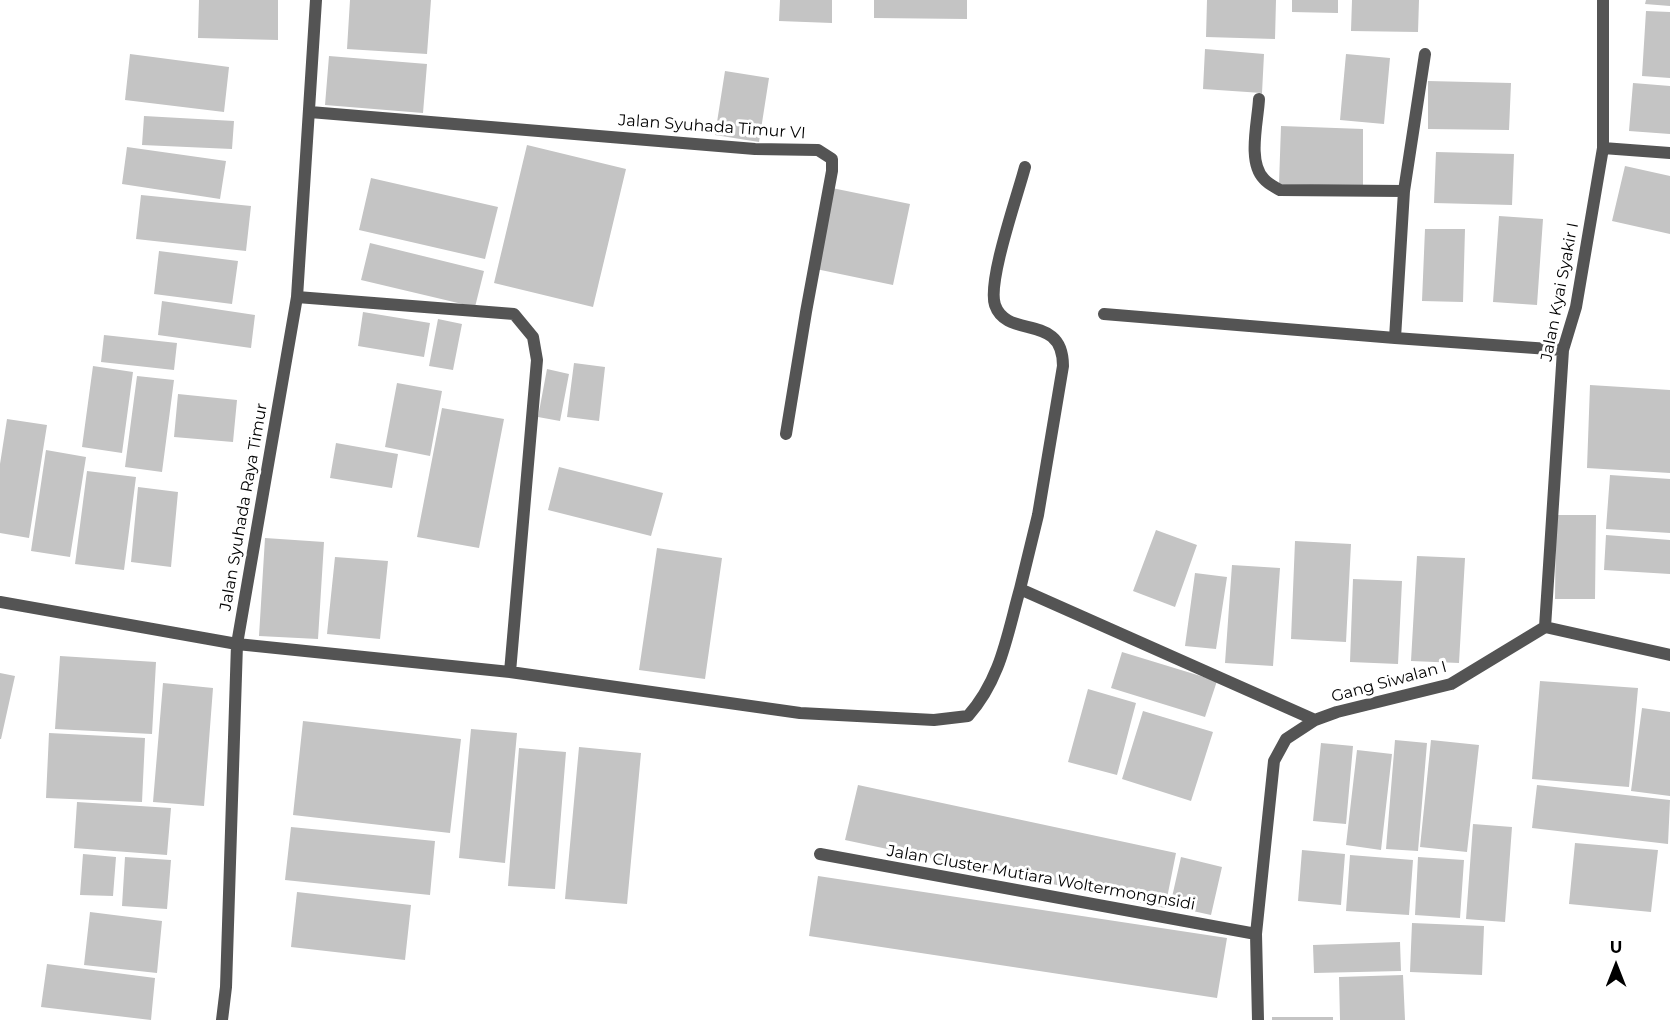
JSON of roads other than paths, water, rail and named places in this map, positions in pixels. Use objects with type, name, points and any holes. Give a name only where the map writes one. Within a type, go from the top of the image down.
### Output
[{"type":"street","name":"Jalan Syuhada Raya Timur","points":[[222,1020],[226,987],[237,644],[297,297],[316,0]]},
{"type":"street","name":"Jalan Kyai Syakir I","points":[[1545,627],[1563,350],[1576,308],[1603,148],[1603,0]]},
{"type":"street","points":[[1395,338],[1404,191],[1425,54]]},
{"type":"street","points":[[1260,99],[1256,154],[1258,169],[1264,180],[1280,190],[1404,191]]},
{"type":"street","name":"Jalan Syuhada Timur VI","points":[[310,112],[755,149],[818,150],[832,159],[832,171],[786,434]]},
{"type":"street","points":[[1603,148],[1670,153]]},
{"type":"street","points":[[0,602],[237,644],[510,672],[800,713],[934,720],[968,716],[986,696],[1000,661],[1020,589],[1038,515],[1063,366],[1060,348],[1049,334],[1032,327],[1009,322],[1003,318],[995,306],[994,282],[1025,167]]},
{"type":"street","points":[[297,297],[514,314],[533,337],[537,360],[510,672]]},
{"type":"street","points":[[1104,314],[1563,350]]},
{"type":"street","points":[[1020,589],[1315,720]]},
{"type":"street","points":[[1545,627],[1670,655]]},
{"type":"street","name":"Gang Siwalan I","points":[[1258,1020],[1256,934],[1274,761],[1286,739],[1315,720],[1451,684],[1545,627]]},
{"type":"street","name":"Jalan Cluster Mutiara Woltermongnsidi","points":[[820,854],[1256,934]]}]
